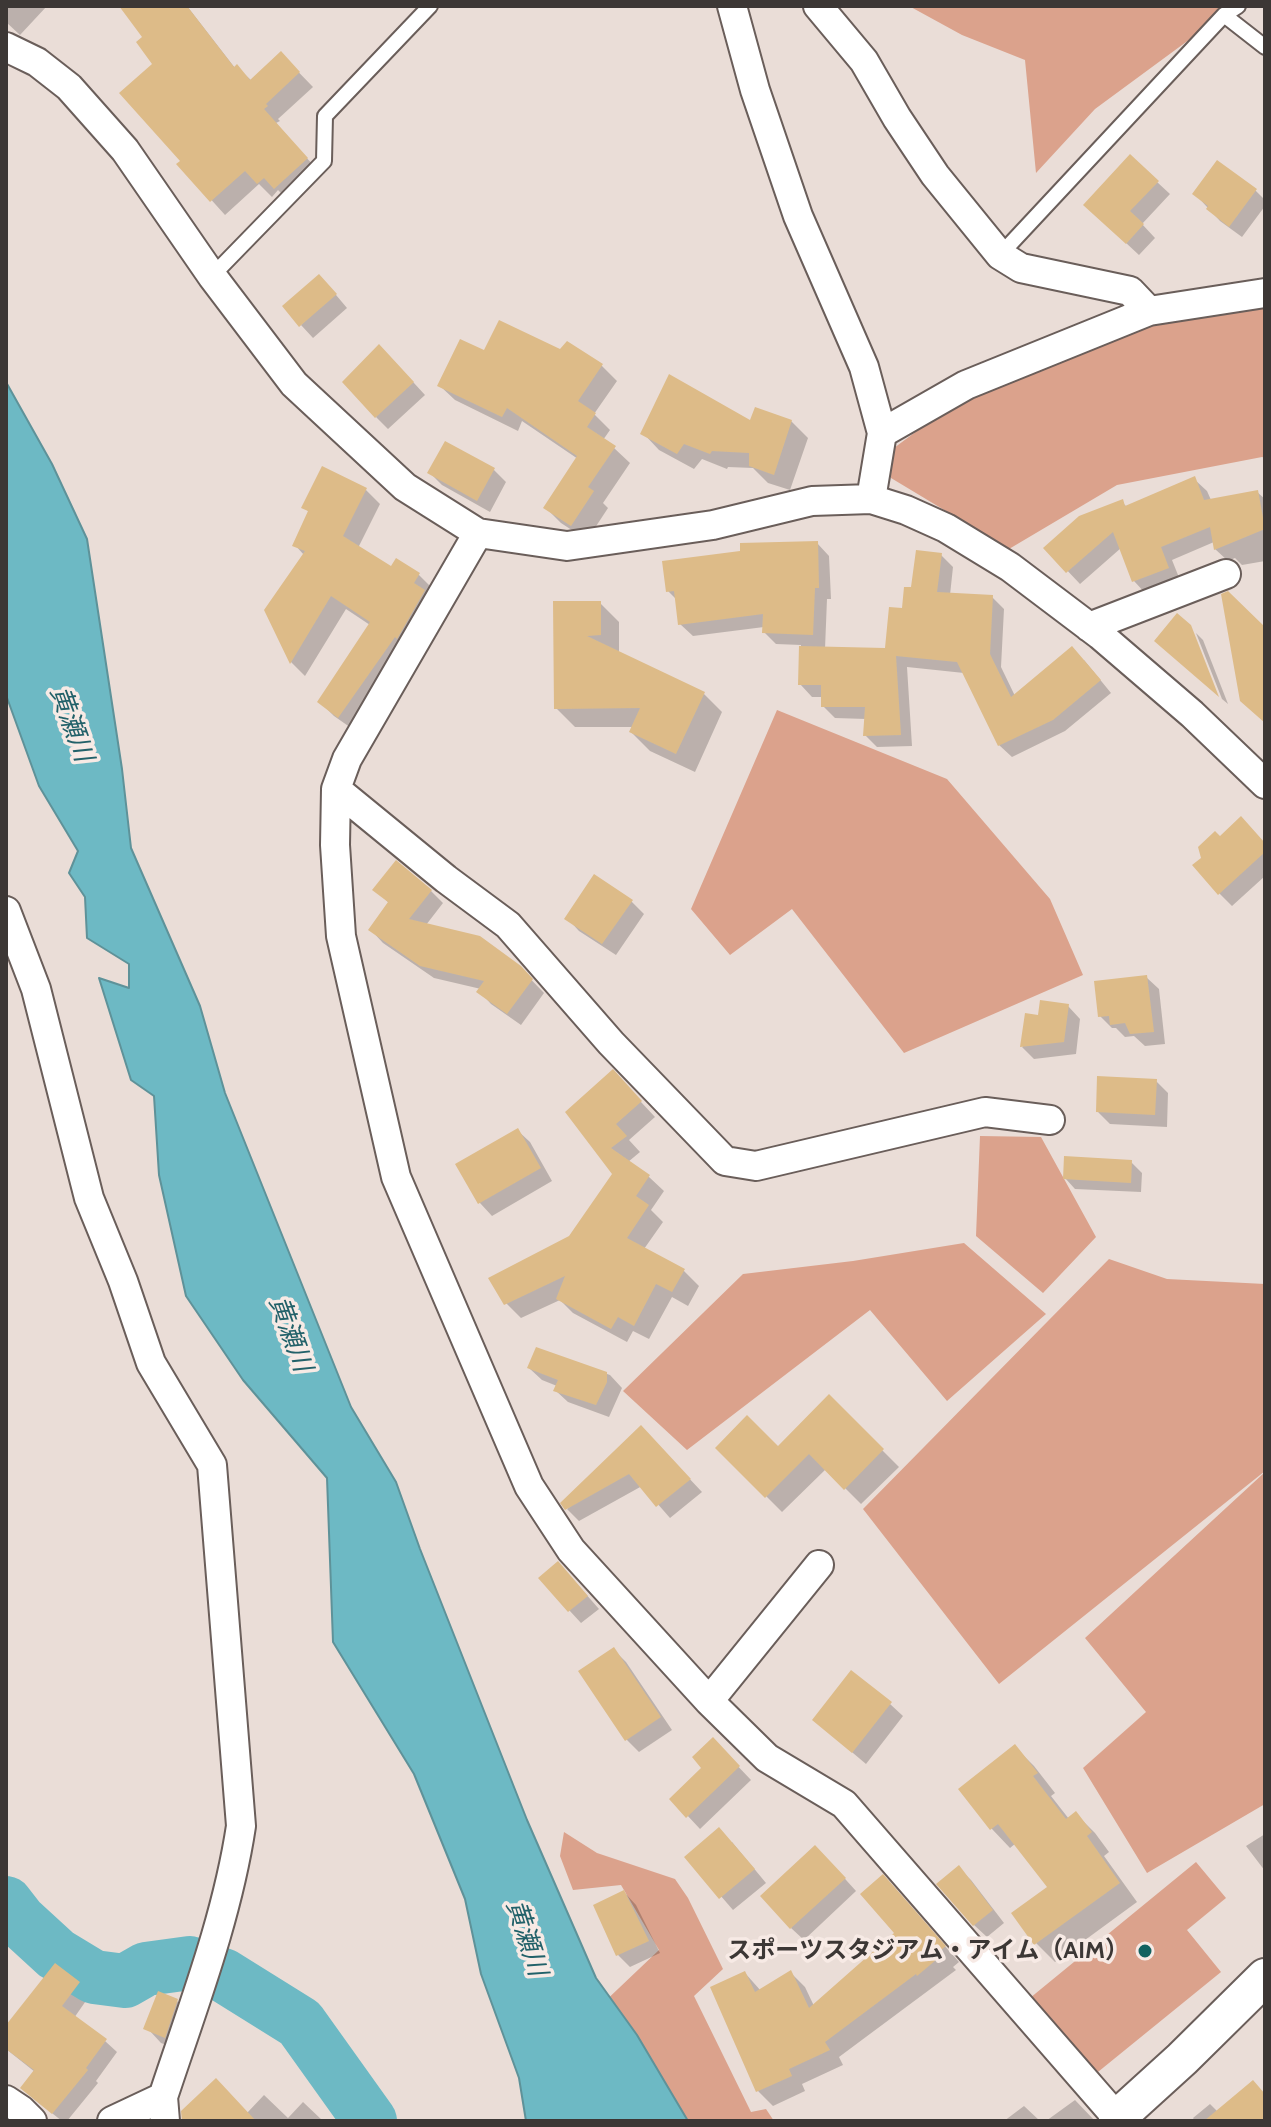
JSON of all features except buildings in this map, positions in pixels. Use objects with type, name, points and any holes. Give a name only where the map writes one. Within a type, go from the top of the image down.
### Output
[{"type":"street","points":[[732,6],[755,90],[798,216],[864,367],[882,433],[871,499]]},
{"type":"street","points":[[818,6],[864,61],[935,175],[1000,255],[1021,268],[1130,291],[1149,311]]},
{"type":"street","points":[[6,47],[37,62],[69,87],[125,150],[212,276],[294,384],[405,487],[478,533],[567,546],[713,525],[812,501],[871,499],[906,510],[946,528],[1010,567],[1089,627],[1192,714],[1265,784]]},
{"type":"street","points":[[882,433],[966,385],[1149,311],[1265,293]]},
{"type":"street","points":[[478,533],[347,759],[336,789],[335,845],[341,936],[396,1177],[529,1486],[571,1550],[709,1701],[767,1758],[844,1804],[1118,2119],[1265,1977]]},
{"type":"street","points":[[1089,627],[1226,574]]},
{"type":"street","points":[[336,789],[508,925],[611,1043],[725,1161],[756,1166],[985,1112],[1050,1120]]},
{"type":"street","points":[[6,911],[36,989],[89,1198],[123,1281],[151,1363],[212,1465],[241,1826],[236,1859],[164,2109],[112,2121]]},
{"type":"street","points":[[709,1701],[819,1565]]},
{"type":"street","points":[[6,2100],[32,2121]]},
{"type":"lane","points":[[212,276],[324,161],[325,116],[430,6]]},
{"type":"lane","points":[[1000,255],[1224,15],[1238,6]]},
{"type":"lane","points":[[1224,15],[1265,47]]},
{"type":"shaded area","points":[[909,6],[1235,6],[1095,109],[1036,173],[1025,60],[962,35]]},
{"type":"shaded area","points":[[1265,306],[1265,458],[1117,485],[1009,549],[891,478],[890,451],[965,395],[1143,321]]},
{"type":"shaded area","points":[[777,710],[947,779],[1050,899],[1083,975],[904,1053],[792,909],[730,955],[691,909]]},
{"type":"shaded area","points":[[980,1136],[1041,1137],[1096,1237],[1043,1293],[976,1236]]},
{"type":"shaded area","points":[[964,1243],[1046,1314],[947,1401],[870,1310],[687,1450],[623,1391],[743,1274],[853,1261]]},
{"type":"shaded area","points":[[1109,1259],[1167,1279],[1265,1284],[1265,1471],[999,1684],[863,1509]]},
{"type":"shaded area","points":[[1265,1472],[1265,1804],[1147,1873],[1083,1768],[1146,1712],[1085,1638]]},
{"type":"shaded area","points":[[564,1832],[597,1853],[675,1879],[688,1898],[723,1969],[694,1996],[751,2112],[766,2109],[774,2121],[667,2121],[599,2007],[659,1950],[621,1885],[573,1890],[560,1856]]},
{"type":"shaded area","name":"スポーツスタジアム・アイム（AIM）","points":[[1196,1862],[1226,1898],[1187,1930],[1221,1972],[1093,2076],[1030,1998]]},
{"type":"water","name":"黄瀬川","points":[[6,382],[52,464],[87,539],[131,848],[200,1006],[225,1093],[351,1407],[396,1482],[527,1820],[596,1978],[637,2035],[688,2121],[526,2121],[519,2078],[481,1974],[465,1899],[414,1774],[333,1642],[327,1478],[243,1380],[186,1296],[159,1175],[154,1096],[131,1080],[99,978],[129,988],[129,964],[87,938],[85,897],[69,873],[78,851],[39,786],[6,695]]},
{"type":"waterway","points":[[6,1903],[20,1921],[56,1954],[94,1977],[125,1981],[146,1969],[190,1963],[223,1975],[300,2023],[370,2121]]},
{"type":"place","name":"スポーツスタジアム・アイム（AIM）","points":[[1145,1951]]}]
